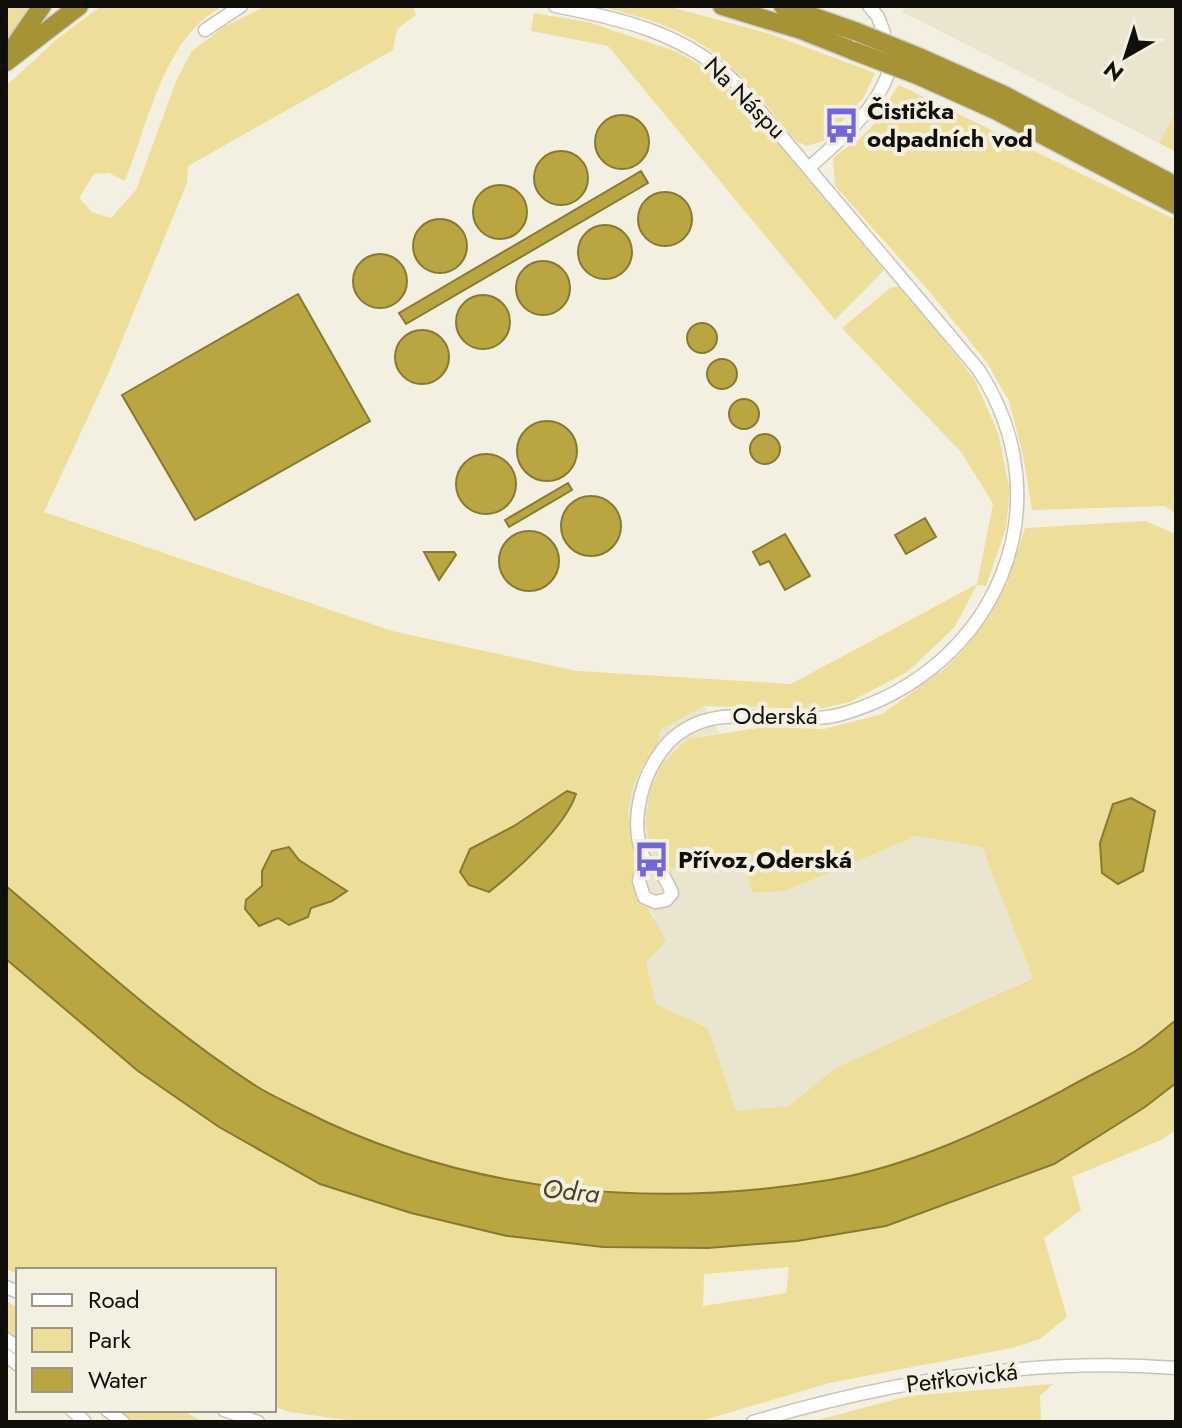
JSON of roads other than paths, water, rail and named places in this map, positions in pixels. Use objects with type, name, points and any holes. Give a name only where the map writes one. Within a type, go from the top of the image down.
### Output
[{"type":"highway","points":[[6,59],[42,6]]},
{"type":"highway","points":[[6,59],[79,6]]},
{"type":"highway","points":[[713,6],[744,12]]},
{"type":"highway","points":[[722,6],[854,51],[918,66],[1004,95],[1176,186]]},
{"type":"highway","points":[[783,6],[799,9],[857,32],[995,110],[1176,205]]},
{"type":"street","points":[[205,30],[241,6]]},
{"type":"street","name":"Na Náspu","points":[[555,6],[649,28],[695,49],[739,86],[810,167]]},
{"type":"street","points":[[869,6],[878,17],[884,33]]},
{"type":"street","points":[[810,167],[868,110],[888,74]]},
{"type":"street","name":"Oderská","points":[[644,860],[638,823],[641,794],[655,760],[677,735],[695,724],[724,716],[827,717],[881,700],[909,686],[941,662],[978,619],[997,584],[1015,528],[1018,498],[1015,465],[1006,427],[992,391],[972,360],[810,167]]},
{"type":"street","name":"Petřkovická","points":[[753,1422],[839,1397],[946,1378],[1074,1367],[1176,1368]]},
{"type":"street","points":[[230,1412],[258,1422]]},
{"type":"water","points":[[622,115],[641,123],[649,142],[641,161],[622,169],[603,161],[595,142],[603,123]]},
{"type":"water","points":[[561,151],[580,159],[588,178],[580,197],[561,205],[542,197],[534,178],[542,159]]},
{"type":"water","points":[[641,171],[648,183],[406,324],[399,313]]},
{"type":"water","points":[[500,185],[519,193],[527,212],[519,231],[500,239],[481,231],[473,212],[481,193]]},
{"type":"water","points":[[665,192],[684,200],[692,219],[684,238],[665,246],[646,238],[638,219],[646,200]]},
{"type":"water","points":[[440,219],[459,227],[467,246],[459,265],[440,273],[421,265],[413,246],[421,227]]},
{"type":"water","points":[[605,225],[624,233],[632,252],[624,271],[605,279],[586,271],[578,252],[586,233]]},
{"type":"water","points":[[380,254],[399,262],[407,281],[399,300],[380,308],[361,300],[353,281],[361,262]]},
{"type":"water","points":[[543,261],[562,269],[570,288],[562,307],[543,315],[524,307],[516,288],[524,269]]},
{"type":"water","points":[[298,294],[370,421],[195,520],[122,395]]},
{"type":"water","points":[[483,295],[502,303],[510,322],[502,341],[483,349],[464,341],[456,322],[464,303]]},
{"type":"water","points":[[702,323],[713,327],[717,338],[713,349],[702,353],[691,349],[687,338],[691,327]]},
{"type":"water","points":[[422,330],[441,338],[449,357],[441,376],[422,384],[403,376],[395,357],[403,338]]},
{"type":"water","points":[[722,359],[728,360],[736,368],[736,380],[728,388],[722,389],[716,388],[708,380],[707,374],[708,368],[716,360]]},
{"type":"water","points":[[744,399],[750,400],[758,408],[758,420],[750,428],[744,429],[738,428],[730,420],[729,414],[730,408],[738,400]]},
{"type":"water","points":[[547,421],[558,423],[568,430],[575,440],[575,462],[568,472],[558,479],[547,481],[536,479],[526,472],[519,462],[517,451],[519,440],[526,430],[536,423]]},
{"type":"water","points":[[765,434],[771,435],[779,443],[779,455],[771,463],[765,464],[759,463],[751,455],[750,449],[751,443],[759,435]]},
{"type":"water","points":[[486,454],[497,456],[507,463],[514,473],[514,495],[507,505],[497,512],[486,514],[475,512],[465,505],[458,495],[456,484],[458,473],[465,463],[475,456]]},
{"type":"water","points":[[568,483],[572,490],[509,527],[505,520]]},
{"type":"water","points":[[591,496],[602,498],[612,505],[619,515],[619,537],[612,547],[602,554],[591,556],[580,554],[570,547],[563,537],[561,526],[563,515],[570,505],[580,498]]},
{"type":"water","points":[[925,518],[936,537],[906,554],[895,535]]},
{"type":"water","points":[[529,531],[540,533],[550,540],[557,550],[557,572],[550,582],[540,589],[529,591],[518,589],[508,582],[501,572],[499,561],[501,550],[508,540],[518,533]]},
{"type":"water","points":[[785,534],[810,576],[785,590],[769,561],[760,565],[753,552]]},
{"type":"water","points":[[424,552],[454,552],[456,555],[439,580]]},
{"type":"water","points":[[567,791],[576,794],[570,807],[551,834],[526,860],[489,892],[469,885],[460,872],[470,849],[514,826]]},
{"type":"water","points":[[1131,798],[1155,811],[1143,871],[1118,884],[1102,873],[1100,843],[1113,804]]},
{"type":"water","points":[[289,847],[299,860],[347,891],[332,901],[311,908],[308,917],[289,925],[278,918],[259,926],[245,909],[246,900],[262,886],[262,871],[272,851]]},
{"type":"water","name":"Odra","points":[[6,886],[190,1040],[261,1089],[364,1138],[428,1160],[493,1177],[626,1193],[694,1193],[762,1189],[859,1174],[948,1145],[1005,1120],[1134,1052],[1176,1020],[1176,1083],[1145,1107],[1054,1164],[886,1226],[797,1241],[708,1248],[603,1247],[507,1236],[411,1213],[320,1184],[219,1127],[138,1071],[6,959]]},
{"type":"place","name":"Čistička odpadních vod","points":[[841,125]]},
{"type":"place","name":"Přívoz,Oderská","points":[[652,860]]}]
